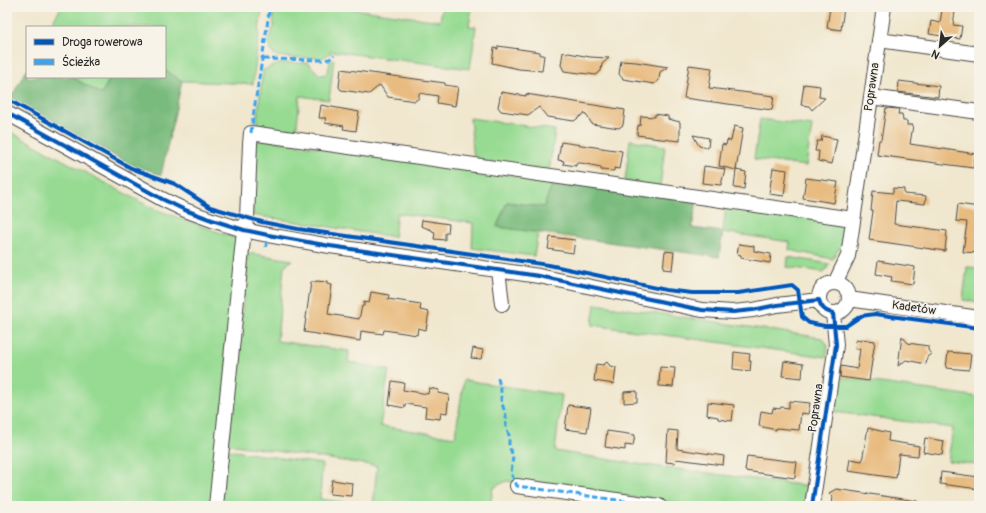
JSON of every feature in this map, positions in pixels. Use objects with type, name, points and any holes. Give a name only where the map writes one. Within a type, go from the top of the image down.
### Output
[{"type":"street","name":"Poprawna","points":[[835,283],[848,256],[884,7]]},
{"type":"street","points":[[879,40],[979,54]]},
{"type":"street","points":[[871,97],[979,112]]},
{"type":"street","points":[[7,113],[162,199],[185,210],[244,230],[330,246],[539,276],[664,303],[720,312],[753,310],[777,305],[819,300]]},
{"type":"street","points":[[216,506],[244,230],[247,218],[250,144],[252,133],[854,220]]},
{"type":"street","points":[[498,270],[502,304]]},
{"type":"street","points":[[835,283],[841,284],[848,293],[849,299],[846,308],[842,311],[833,313],[825,311],[820,304],[819,294],[825,286],[835,283]]},
{"type":"street","name":"Kadetów","points":[[849,299],[979,318]]},
{"type":"street","name":"Poprawna","points":[[812,506],[836,345],[833,313]]},
{"type":"street","points":[[517,486],[659,506]]},
{"type":"green space","points":[[61,7],[262,7],[253,84],[182,81],[166,71],[166,26],[51,26]]},
{"type":"green space","points":[[272,7],[338,7],[440,21],[442,7],[472,7],[469,26],[476,27],[470,69],[330,51],[331,53],[322,58],[292,58],[277,56],[272,53],[268,41],[274,26]]},
{"type":"green space","points":[[334,59],[329,100],[300,96],[296,134],[256,129],[263,70],[281,63],[308,63],[319,74],[324,75],[328,71],[330,62]]},
{"type":"green space","points":[[26,71],[26,78],[74,78],[101,94],[110,78],[166,78],[166,71],[182,81],[161,175],[131,165],[11,98]]},
{"type":"green space","points":[[74,78],[110,78],[101,94]]},
{"type":"green space","points":[[470,118],[555,130],[549,171],[474,160]]},
{"type":"green space","points":[[760,119],[812,126],[806,166],[754,159]]},
{"type":"green space","points":[[7,130],[152,208],[240,240],[213,506],[7,506]]},
{"type":"green space","points":[[254,138],[553,181],[544,207],[507,202],[497,226],[538,232],[534,256],[472,248],[473,223],[397,213],[394,237],[252,215]]},
{"type":"green space","points":[[630,140],[665,146],[660,186],[625,181]]},
{"type":"green space","points":[[553,181],[697,201],[692,228],[723,232],[719,257],[497,227],[507,202],[544,207]]},
{"type":"green space","points":[[726,205],[846,223],[842,248],[839,248],[833,259],[789,250],[790,242],[723,232]]},
{"type":"green space","points":[[248,253],[292,260],[284,266],[277,341],[349,351],[348,362],[389,370],[380,426],[455,437],[464,380],[562,395],[555,451],[637,464],[808,486],[804,506],[701,506],[506,481],[493,488],[490,506],[373,506],[377,466],[228,444]]},
{"type":"green space","points":[[788,257],[830,264],[824,272],[787,267]]},
{"type":"green space","points":[[967,267],[979,268],[979,302],[963,300]]},
{"type":"green space","points":[[595,304],[823,338],[828,346],[826,357],[592,325]]},
{"type":"green space","points":[[839,377],[979,397],[979,465],[948,461],[953,428],[835,412]]},
{"type":"green space","points":[[227,450],[322,464],[320,499],[367,506],[221,506]]},
{"type":"building","points":[[830,7],[844,7],[841,30],[827,28]]},
{"type":"building","points":[[942,10],[955,11],[953,25],[962,26],[960,39],[929,34],[931,21],[940,23]]},
{"type":"building","points":[[498,46],[540,52],[540,55],[544,55],[542,71],[519,69],[492,63],[494,48],[498,49]]},
{"type":"building","points":[[563,52],[590,57],[609,58],[602,64],[601,71],[596,75],[564,71],[561,65]]},
{"type":"building","points":[[621,61],[668,67],[660,72],[659,80],[654,84],[623,79],[619,74]]},
{"type":"building","points":[[689,65],[712,68],[709,88],[774,96],[772,110],[684,98]]},
{"type":"building","points":[[341,69],[445,83],[445,85],[458,87],[455,106],[437,103],[438,96],[419,93],[419,98],[415,101],[388,97],[380,85],[369,94],[341,90],[339,87]]},
{"type":"building","points":[[899,81],[939,86],[938,97],[898,92]]},
{"type":"building","points":[[804,84],[820,86],[819,97],[825,98],[812,110],[809,106],[801,105]]},
{"type":"building","points":[[501,92],[526,96],[526,94],[625,110],[623,125],[619,128],[592,124],[585,113],[574,121],[547,117],[539,107],[528,115],[501,111],[498,107]]},
{"type":"building","points":[[321,105],[359,112],[356,131],[343,129],[344,126],[325,123],[326,118],[319,118]]},
{"type":"building","points":[[886,108],[899,109],[898,114],[902,114],[903,121],[907,121],[907,125],[913,125],[910,144],[976,154],[973,168],[877,155]]},
{"type":"building","points":[[655,114],[668,116],[668,119],[680,122],[680,141],[637,135],[641,116],[655,117]]},
{"type":"building","points":[[734,126],[743,128],[736,170],[719,166],[722,144],[726,145],[727,140],[731,141]]},
{"type":"building","points":[[693,135],[709,138],[708,148],[699,146]]},
{"type":"building","points":[[822,136],[837,139],[832,164],[818,161],[819,151],[815,151],[817,141],[821,141]]},
{"type":"building","points":[[561,142],[622,151],[619,169],[614,168],[614,171],[601,170],[601,167],[581,163],[576,163],[576,166],[563,164],[564,161],[558,160]]},
{"type":"building","points":[[704,166],[725,169],[721,185],[702,183]]},
{"type":"building","points":[[773,168],[787,170],[784,196],[769,194]]},
{"type":"building","points":[[736,170],[746,172],[744,189],[734,188]]},
{"type":"building","points":[[806,178],[838,182],[834,203],[803,198]]},
{"type":"building","points":[[893,188],[904,189],[904,194],[926,196],[925,204],[896,201],[894,224],[947,231],[945,251],[869,240],[873,211],[871,211],[873,191],[893,193]]},
{"type":"building","points":[[958,204],[979,207],[979,253],[963,252],[967,222],[956,221]]},
{"type":"building","points":[[422,220],[449,224],[448,233],[445,233],[445,240],[434,239],[435,232],[421,226]]},
{"type":"building","points":[[550,237],[575,240],[573,253],[548,249]]},
{"type":"building","points":[[739,244],[754,246],[754,251],[771,254],[770,263],[741,258],[741,255],[737,254]]},
{"type":"building","points":[[665,251],[674,252],[672,270],[663,269]]},
{"type":"building","points":[[878,261],[915,267],[913,284],[891,281],[892,277],[876,274]]},
{"type":"building","points":[[311,282],[327,282],[327,284],[332,285],[328,314],[359,319],[364,302],[369,303],[371,292],[389,295],[388,299],[421,304],[420,310],[429,312],[426,330],[418,328],[417,335],[384,330],[383,334],[361,331],[360,341],[304,332]]},
{"type":"building","points":[[902,336],[908,343],[928,346],[928,350],[931,354],[927,357],[926,364],[906,360],[898,366]]},
{"type":"building","points":[[862,339],[875,341],[869,381],[840,377],[841,366],[857,369],[860,349],[855,349],[856,340],[862,341]]},
{"type":"building","points":[[473,348],[483,350],[481,359],[471,358]]},
{"type":"building","points":[[734,352],[750,354],[750,371],[733,369]]},
{"type":"building","points":[[948,352],[971,354],[969,370],[946,368]]},
{"type":"building","points":[[784,361],[803,364],[802,378],[782,376]]},
{"type":"building","points":[[607,362],[610,366],[616,367],[614,384],[594,381],[596,364],[603,365]]},
{"type":"building","points":[[660,367],[675,368],[673,387],[659,386]]},
{"type":"building","points":[[392,381],[404,383],[403,390],[428,394],[429,388],[439,390],[438,393],[449,395],[447,413],[441,412],[440,419],[425,417],[426,407],[405,404],[405,408],[389,405]]},
{"type":"building","points":[[637,391],[637,402],[624,403],[624,392]]},
{"type":"building","points":[[789,401],[810,403],[808,414],[801,413],[799,430],[776,428],[776,430],[759,426],[761,411],[772,413],[773,408],[789,408]]},
{"type":"building","points":[[708,402],[734,405],[732,421],[718,419],[718,417],[707,415]]},
{"type":"building","points":[[568,405],[591,408],[587,432],[565,429]]},
{"type":"building","points":[[868,428],[889,433],[888,441],[919,446],[918,456],[899,454],[896,478],[848,471],[850,459],[862,461]]},
{"type":"building","points":[[668,430],[678,431],[677,449],[724,456],[723,465],[676,459],[675,463],[666,462]]},
{"type":"building","points":[[607,431],[635,435],[633,446],[625,445],[625,450],[605,447]]},
{"type":"building","points":[[925,438],[944,441],[942,455],[923,452]]},
{"type":"building","points":[[747,456],[797,462],[795,478],[745,471]]},
{"type":"building","points":[[941,472],[979,477],[979,489],[940,484]]},
{"type":"building","points":[[332,480],[352,483],[351,496],[330,494]]},
{"type":"building","points":[[836,489],[917,501],[917,506],[848,506],[832,504],[833,497],[829,493]]},
{"type":"marked path","points":[[251,133],[267,26],[269,11],[268,7]]},
{"type":"marked path","points":[[263,59],[323,60],[330,59],[334,55]]},
{"type":"marked path","points":[[266,247],[268,232]]},
{"type":"marked path","points":[[498,378],[501,391],[501,400],[506,416],[509,446],[513,456],[511,473],[517,486],[659,506]]},
{"type":"cycle path","points":[[7,99],[131,168],[175,184],[210,207],[262,222],[298,229],[549,265],[666,290],[692,293],[738,293],[792,285],[798,290],[802,317],[809,323],[825,326],[846,326],[861,316],[875,314],[979,328]]},
{"type":"cycle path","points":[[7,113],[162,199],[185,210],[244,230],[330,246],[539,276],[702,310],[733,312],[819,300],[824,309],[833,313],[836,345],[812,506]]}]
